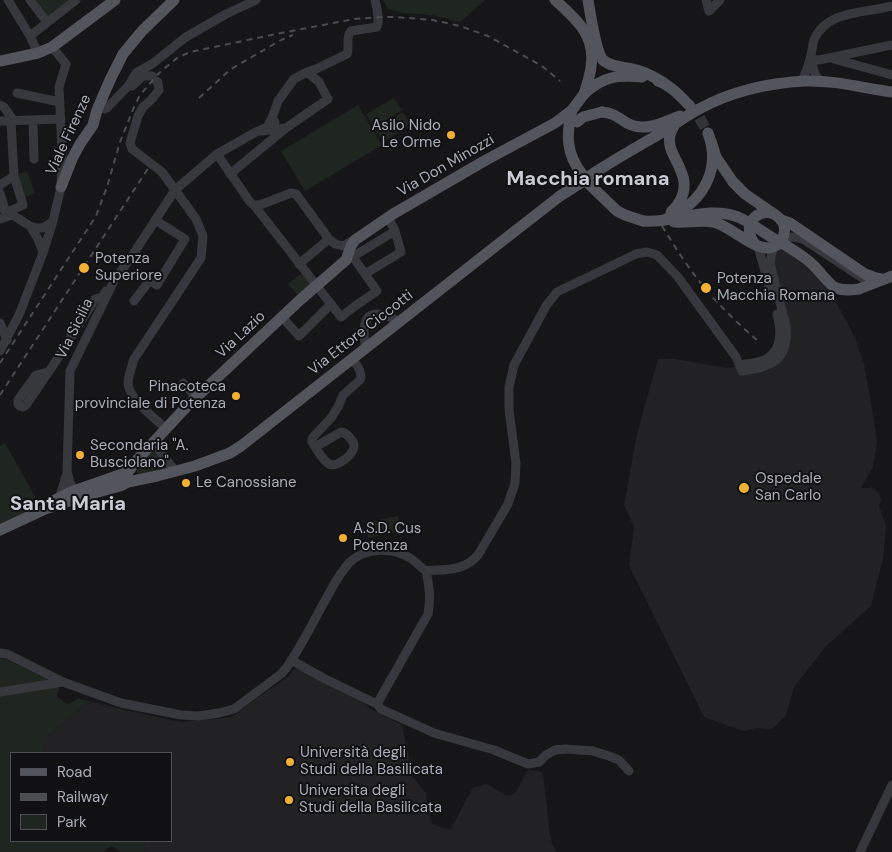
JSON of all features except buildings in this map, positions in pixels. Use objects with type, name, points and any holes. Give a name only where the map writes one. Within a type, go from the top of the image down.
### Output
[{"type":"main road","points":[[1,59],[38,53],[52,47],[116,0]]},
{"type":"main road","name":"Viale Firenze","points":[[61,187],[72,159],[93,125],[100,103],[123,54],[142,31],[174,0]]},
{"type":"main road","points":[[555,0],[583,28],[589,39],[592,55],[592,64],[583,92],[577,102],[570,107],[568,132],[570,152],[576,166],[610,205],[625,216],[643,221],[716,222],[756,245],[766,248],[773,247],[781,242],[785,230],[779,218],[745,194],[733,182],[716,157],[709,137],[712,164],[710,174],[702,191],[676,214],[660,221]]},
{"type":"main road","points":[[588,0],[599,51],[603,60],[653,76],[676,92],[692,108]]},
{"type":"main road","points":[[583,92],[605,79],[622,76],[642,77],[664,83]]},
{"type":"main road","points":[[568,132],[583,117],[602,112],[617,115],[634,126],[641,128],[655,125],[692,108],[708,104],[739,91],[786,82],[822,82],[892,92]]},
{"type":"main road","name":"Via Don Minozzi","points":[[355,240],[388,217],[531,134],[555,123],[570,107]]},
{"type":"main road","name":"Via Ettore Ciccotti","points":[[45,509],[60,496],[75,490],[132,477],[175,471],[205,463],[230,453],[366,349],[560,196],[675,124],[692,108]]},
{"type":"main road","points":[[660,221],[673,210],[684,195],[685,185],[682,174],[670,144],[670,133],[675,124]]},
{"type":"main road","points":[[560,196],[581,190],[589,192],[610,205]]},
{"type":"main road","points":[[660,221],[711,213],[736,216],[796,252],[811,263],[836,288],[845,290],[859,289],[883,279]]},
{"type":"main road","points":[[756,245],[750,237],[750,225],[753,219],[760,214],[769,213],[790,223],[865,274],[883,279]]},
{"type":"main road","name":"Via Lazio","points":[[132,477],[132,465],[165,428],[316,285],[349,258],[351,246],[355,240]]},
{"type":"main road","name":"Via Ettore Ciccotti","points":[[0,530],[45,509],[120,486],[132,477]]},
{"type":"street","points":[[8,0],[38,53]]},
{"type":"street","points":[[30,0],[47,22]]},
{"type":"street","points":[[30,36],[76,0]]},
{"type":"street","points":[[100,103],[101,107],[107,108],[129,85],[136,73],[152,64],[186,37],[226,14],[256,0]]},
{"type":"street","points":[[256,132],[267,127],[278,101],[294,79],[347,54],[347,38],[351,31],[377,27],[378,14],[375,0]]},
{"type":"street","points":[[706,0],[709,11],[719,0]]},
{"type":"street","points":[[802,81],[814,40],[820,28],[848,14],[892,6]]},
{"type":"street","points":[[810,59],[819,60],[892,46]]},
{"type":"street","points":[[3,346],[19,315],[43,253],[61,187],[62,154],[59,87],[66,64],[52,47]]},
{"type":"street","points":[[153,77],[152,72],[169,50]]},
{"type":"street","points":[[831,58],[892,75]]},
{"type":"street","points":[[810,59],[816,76],[822,82]]},
{"type":"street","points":[[230,174],[286,128],[328,99],[319,82],[307,72]]},
{"type":"street","points":[[93,125],[143,76],[153,77],[158,82],[159,90],[143,107],[138,116],[130,142],[132,149],[162,172],[196,219],[203,236],[201,258],[134,359],[128,383],[133,398],[165,428]]},
{"type":"street","points":[[17,93],[60,102]]},
{"type":"street","points":[[0,105],[4,107],[12,121],[14,176],[23,205],[6,211],[0,219]]},
{"type":"street","points":[[272,118],[277,125],[286,128]]},
{"type":"street","points":[[0,121],[61,119]]},
{"type":"street","points":[[33,120],[34,159]]},
{"type":"street","points":[[256,132],[286,128]]},
{"type":"street","name":"Via Sicilia","points":[[67,471],[70,371],[115,278],[175,190],[217,154],[256,132]]},
{"type":"street","points":[[217,154],[252,204],[341,317],[377,291],[365,274],[349,258],[395,231]]},
{"type":"street","points":[[0,185],[14,176]]},
{"type":"street","points":[[0,192],[6,211],[30,226],[42,228],[53,221]]},
{"type":"street","points":[[252,204],[260,205],[296,194],[329,239],[343,246],[355,240]]},
{"type":"street","points":[[365,274],[401,252],[395,231],[388,217]]},
{"type":"street","points":[[134,300],[150,280],[157,285],[185,239],[155,220]]},
{"type":"street","points":[[30,226],[38,239],[43,253]]},
{"type":"street","points":[[783,238],[794,237],[803,239],[867,281],[883,279]]},
{"type":"street","points":[[300,264],[329,239]]},
{"type":"street","points":[[741,368],[768,359],[778,346],[780,338],[778,318],[756,245]]},
{"type":"street","points":[[741,368],[771,364],[779,357],[786,343],[786,326],[770,263],[773,247]]},
{"type":"street","points":[[0,653],[7,654],[63,682],[121,703],[181,716],[219,713],[234,709],[281,674],[338,578],[350,562],[365,554],[389,550],[401,553],[426,570],[446,570],[462,567],[472,562],[508,504],[515,483],[516,463],[509,410],[509,387],[514,365],[546,306],[557,292],[636,254],[647,252],[657,255],[678,278],[736,357],[741,368]]},
{"type":"street","points":[[48,372],[95,299],[102,297],[115,278]]},
{"type":"street","points":[[282,317],[299,336],[331,304]]},
{"type":"street","points":[[366,349],[363,336],[365,323],[370,316],[376,314],[390,317],[400,322]]},
{"type":"street","points":[[0,323],[3,346]]},
{"type":"street","points":[[315,447],[312,442],[314,436],[331,418],[343,395],[362,377],[361,371],[352,359]]},
{"type":"street","points":[[184,383],[196,397]]},
{"type":"street","points":[[153,442],[175,471]]},
{"type":"street","points":[[67,471],[70,483],[75,490]]},
{"type":"street","points":[[60,496],[67,471]]},
{"type":"street","points":[[377,704],[428,614],[430,588],[426,570]]},
{"type":"street","points":[[291,660],[377,704],[381,708],[434,733],[494,750],[528,764],[539,762],[555,750],[574,749],[593,751],[619,760],[629,771]]},
{"type":"street","points":[[0,692],[63,682]]},
{"type":"street","points":[[860,852],[892,785]]},
{"type":"shaded area","name":"Ospedale San Carlo","points":[[778,244],[806,266],[823,283],[844,317],[859,349],[864,364],[877,443],[873,467],[861,488],[872,488],[879,494],[881,501],[879,506],[886,526],[883,559],[871,606],[825,647],[794,687],[786,715],[772,729],[756,728],[743,731],[704,717],[629,565],[634,527],[624,505],[637,434],[658,359],[676,359],[726,368],[740,366],[784,350],[770,263]]},
{"type":"shaded area","name":"Università degli Studi della Basilicata","points":[[297,669],[366,704],[370,709],[402,725],[413,777],[426,793],[427,809],[432,824],[450,830],[473,788],[486,784],[508,796],[515,793],[528,770],[543,773],[550,835],[557,852],[144,852],[145,843],[143,842],[172,842],[172,752],[43,752],[46,738],[89,701],[181,722],[232,717],[288,677],[293,670]]},
{"type":"green space","points":[[36,0],[70,0],[49,17]]},
{"type":"green space","points":[[383,0],[485,0],[460,22],[431,15],[403,13],[388,9]]},
{"type":"green space","points":[[394,98],[402,110],[374,127],[366,114]]},
{"type":"green space","points":[[358,105],[382,145],[305,191],[281,151]]},
{"type":"green space","points":[[403,112],[411,125],[383,142],[375,129]]},
{"type":"green space","points":[[27,171],[35,193],[24,197],[16,175]]},
{"type":"green space","points":[[303,272],[313,284],[298,296],[288,284]]},
{"type":"green space","points":[[5,443],[39,506],[0,525],[0,446]]},
{"type":"green space","points":[[155,449],[169,467],[139,475],[137,469]]},
{"type":"green space","points":[[398,516],[401,531],[368,538],[365,523]]},
{"type":"green space","points":[[0,658],[6,659],[53,682],[59,688],[57,697],[68,704],[78,699],[89,701],[46,738],[43,752],[10,752],[10,842],[145,843],[144,852],[121,852],[112,846],[104,852],[0,852]]},
{"type":"tunnel","points":[[689,105],[699,117],[708,133]]},
{"type":"railway","points":[[0,363],[96,216],[107,187],[120,142],[140,95],[159,73],[177,58],[190,52],[354,19],[396,17],[433,20],[460,26],[488,36],[542,66],[560,81]]},
{"type":"railway","points":[[199,98],[231,69],[293,35]]},
{"type":"railway","points":[[0,395],[149,167]]},
{"type":"railway","points":[[662,226],[698,280],[730,316],[759,342]]},
{"type":"place","name":"Asilo Nido Le Orme","points":[[451,135]]},
{"type":"place","name":"Potenza Superiore","points":[[84,268]]},
{"type":"place","name":"Potenza Macchia Romana","points":[[706,288]]},
{"type":"place","name":"Pinacoteca provinciale di Potenza","points":[[236,396]]},
{"type":"place","name":"Secondaria \"A. Busciolano\"","points":[[80,455]]},
{"type":"place","name":"Le Canossiane","points":[[186,483]]},
{"type":"place","name":"Ospedale San Carlo","points":[[744,488]]},
{"type":"place","name":"A.S.D. Cus Potenza","points":[[343,538]]},
{"type":"place","name":"Università degli Studi della Basilicata","points":[[290,762]]},
{"type":"place","name":"Universita degli Studi della Basilicata","points":[[289,800]]},
{"type":"district","name":"Macchia romana","points":[[588,180]]},
{"type":"district","name":"Santa Maria","points":[[68,505]]}]
